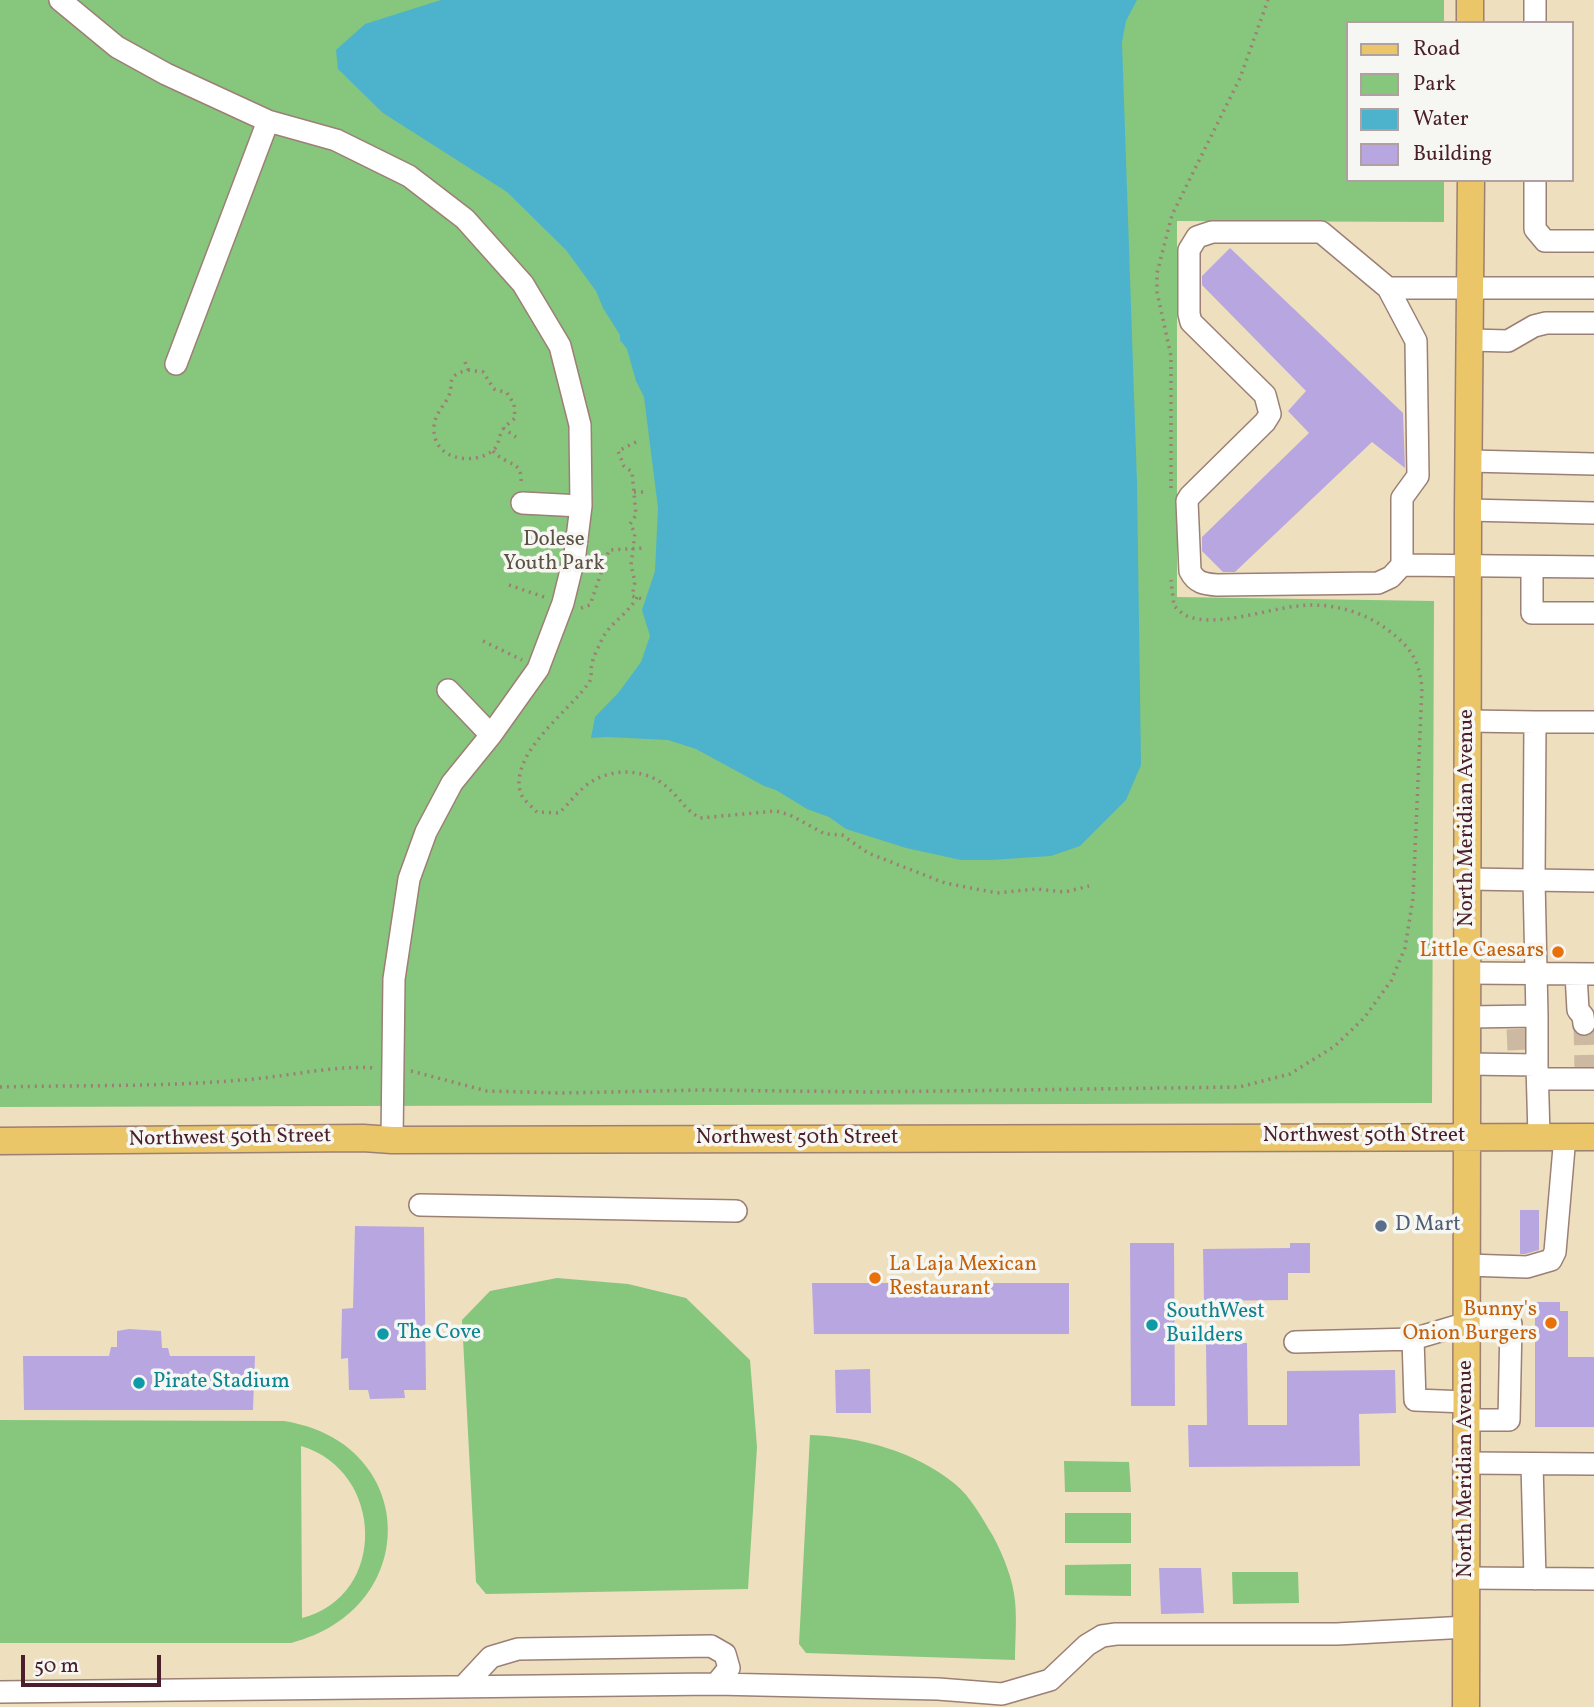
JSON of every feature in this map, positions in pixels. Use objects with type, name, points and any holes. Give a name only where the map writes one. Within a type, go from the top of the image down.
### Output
[{"type":"main road","points":[[1470,0],[1470,21]]},
{"type":"main road","name":"North Meridian Avenue","points":[[1466,1707],[1471,182]]},
{"type":"main road","name":"Northwest 50th Street","points":[[0,1141],[1594,1137]]},
{"type":"street","points":[[61,0],[117,47],[166,74],[268,121],[336,140],[409,176],[465,219],[523,284],[559,346],[563,359],[580,425],[581,506],[575,554],[563,603],[538,669],[491,736],[452,783],[426,832],[409,879],[394,979],[392,1140]]},
{"type":"street","points":[[1535,0],[1535,21]]},
{"type":"street","points":[[176,364],[268,121]]},
{"type":"street","points":[[1535,182],[1535,229],[1545,241],[1594,241]]},
{"type":"street","points":[[1212,232],[1321,232],[1388,288],[1416,341],[1418,476],[1402,498],[1402,565],[1391,578],[1378,583],[1202,583],[1193,578],[1189,571],[1186,508],[1190,496],[1270,414],[1265,395],[1191,322],[1189,250],[1192,242],[1197,237],[1212,232]]},
{"type":"street","points":[[1388,288],[1594,288]]},
{"type":"street","points":[[1471,341],[1508,341],[1546,323],[1594,323]]},
{"type":"street","points":[[1469,461],[1594,464]]},
{"type":"street","points":[[522,503],[581,506]]},
{"type":"street","points":[[1468,510],[1594,513]]},
{"type":"street","points":[[1402,565],[1594,567]]},
{"type":"street","points":[[1532,567],[1532,613],[1594,613]]},
{"type":"street","points":[[448,690],[491,736]]},
{"type":"street","points":[[1468,721],[1594,722]]},
{"type":"street","points":[[1467,1265],[1527,1267],[1551,1260],[1555,1252],[1552,1136],[1526,1046],[1537,974],[1534,880],[1535,722]]},
{"type":"street","points":[[1468,879],[1594,881]]},
{"type":"street","points":[[1468,973],[1585,974],[1578,1019]]},
{"type":"street","points":[[1468,1017],[1583,1074]]},
{"type":"street","points":[[1468,1064],[1526,1046]]},
{"type":"street","points":[[420,1205],[736,1211]]},
{"type":"street","points":[[1295,1342],[1413,1339],[1467,1323],[1511,1324],[1509,1420],[1415,1400],[1413,1339]]},
{"type":"street","points":[[1467,1463],[1594,1464]]},
{"type":"street","points":[[1532,1464],[1535,1579]]},
{"type":"street","points":[[1467,1578],[1594,1579]]},
{"type":"street","points":[[0,1692],[716,1684],[938,1689],[1002,1694],[1051,1680],[1087,1645],[1102,1636],[1337,1634],[1467,1627]]},
{"type":"street","points":[[463,1687],[491,1657],[518,1649],[696,1644],[711,1646],[724,1654],[729,1668],[716,1684]]},
{"type":"path","points":[[1171,489],[1171,356],[1157,292],[1157,273],[1172,215],[1240,78],[1268,0]]},
{"type":"path","points":[[465,362],[468,370]]},
{"type":"path","points":[[468,370],[483,372],[494,389],[507,393],[514,404],[515,418],[503,428],[499,443],[493,451],[469,461],[454,458],[442,450],[434,435],[436,415],[448,397],[452,378],[468,370]]},
{"type":"path","points":[[503,428],[516,437]]},
{"type":"path","points":[[636,443],[618,451],[624,466],[632,472],[636,515],[631,524],[635,533],[631,565],[635,582],[632,596],[639,598],[626,614],[610,626],[592,662],[590,680],[533,745],[522,770],[520,793],[537,812],[559,813],[590,782],[612,774],[639,773],[654,778],[670,789],[690,813],[700,818],[776,811],[790,815],[825,834],[842,835],[868,853],[945,884],[997,892],[1037,889],[1065,892],[1089,886]]},
{"type":"path","points":[[493,451],[504,462],[520,469],[522,503]]},
{"type":"path","points":[[634,492],[645,492]]},
{"type":"path","points":[[633,549],[645,548]]},
{"type":"path","points":[[408,1070],[487,1091],[561,1093],[1239,1087],[1290,1074],[1335,1046],[1364,1018],[1391,981],[1405,948],[1413,898],[1422,687],[1419,663],[1405,643],[1375,620],[1338,607],[1299,606],[1229,618],[1202,619],[1186,615],[1174,606],[1171,569]]},
{"type":"path","points":[[483,641],[538,669]]},
{"type":"path","points":[[0,1087],[200,1083],[347,1067],[371,1068]]},
{"type":"green space","name":"Dolese Youth Park","points":[[0,0],[1444,0],[1444,21],[1346,21],[1346,182],[1444,182],[1444,222],[1177,221],[1177,597],[1434,601],[1432,1103],[0,1107]]},
{"type":"green space","points":[[557,1278],[628,1284],[686,1298],[750,1360],[757,1447],[748,1589],[486,1594],[476,1582],[462,1320],[490,1291]]},
{"type":"green space","points":[[0,1420],[284,1421],[329,1435],[361,1460],[381,1492],[388,1527],[383,1563],[365,1597],[334,1625],[291,1643],[0,1643]],"holes":[[[301,1446],[328,1459],[348,1480],[361,1505],[365,1533],[362,1560],[350,1585],[330,1605],[302,1618]]]},
{"type":"green space","points":[[810,1435],[849,1439],[887,1448],[923,1463],[955,1484],[966,1495],[993,1536],[1010,1576],[1016,1608],[1015,1660],[806,1653],[799,1644]]},
{"type":"green space","points":[[1064,1461],[1129,1462],[1131,1492],[1065,1492]]},
{"type":"green space","points":[[1065,1513],[1131,1513],[1131,1543],[1065,1543]]},
{"type":"green space","points":[[1131,1564],[1131,1596],[1065,1595],[1065,1565]]},
{"type":"green space","points":[[1232,1572],[1298,1572],[1299,1603],[1233,1604]]},
{"type":"water","points":[[441,0],[1137,0],[1126,21],[1122,42],[1137,483],[1141,765],[1126,800],[1080,846],[1051,856],[991,860],[961,860],[906,848],[846,829],[829,817],[807,809],[696,749],[668,740],[591,738],[595,717],[619,692],[641,662],[650,636],[642,610],[655,571],[658,508],[644,397],[620,335],[596,291],[566,250],[507,192],[383,113],[338,69],[336,50],[365,24]]},
{"type":"building","points":[[1230,248],[1403,413],[1405,468],[1372,442],[1235,572],[1223,572],[1202,551],[1202,537],[1309,433],[1288,411],[1306,391],[1202,285],[1202,276]]},
{"type":"building","points":[[1520,1210],[1539,1210],[1539,1250],[1525,1254],[1520,1254]]},
{"type":"building","name":"The Cove","points":[[355,1226],[424,1227],[426,1390],[404,1390],[405,1398],[370,1399],[368,1390],[349,1390],[348,1358],[341,1359],[342,1309],[353,1308]]},
{"type":"building","name":"SouthWest Builders","points":[[1130,1243],[1174,1243],[1175,1406],[1131,1406]]},
{"type":"building","points":[[1290,1243],[1310,1243],[1310,1273],[1288,1273],[1288,1300],[1204,1301],[1203,1249],[1290,1248]]},
{"type":"building","points":[[812,1283],[1069,1283],[1069,1334],[814,1334]]},
{"type":"building","points":[[1535,1302],[1560,1302],[1560,1311],[1568,1311],[1568,1357],[1594,1357],[1594,1427],[1535,1427]]},
{"type":"building","name":"Pirate Stadium","points":[[117,1331],[161,1331],[162,1348],[168,1348],[170,1356],[255,1356],[253,1410],[24,1410],[23,1356],[109,1356],[111,1347],[117,1347]]},
{"type":"building","points":[[1206,1343],[1247,1343],[1248,1425],[1287,1425],[1287,1371],[1395,1370],[1396,1413],[1359,1414],[1360,1466],[1189,1467],[1188,1425],[1207,1425]]},
{"type":"building","points":[[870,1369],[871,1413],[836,1413],[835,1370]]},
{"type":"building","points":[[1159,1568],[1201,1568],[1204,1613],[1161,1614]]},
{"type":"tunnel","points":[[1584,1024],[1585,1069]]},
{"type":"tunnel","points":[[1517,1029],[1518,1050]]},
{"type":"place","name":"Little Caesars","points":[[1558,952]]},
{"type":"place","name":"D Mart","points":[[1381,1226]]},
{"type":"place","name":"La Laja Mexican Restaurant","points":[[875,1278]]},
{"type":"place","name":"Bunny's Onion Burgers","points":[[1551,1323]]},
{"type":"place","name":"SouthWest Builders","points":[[1152,1325]]},
{"type":"place","name":"The Cove","points":[[383,1334]]},
{"type":"place","name":"Pirate Stadium","points":[[139,1383]]}]
